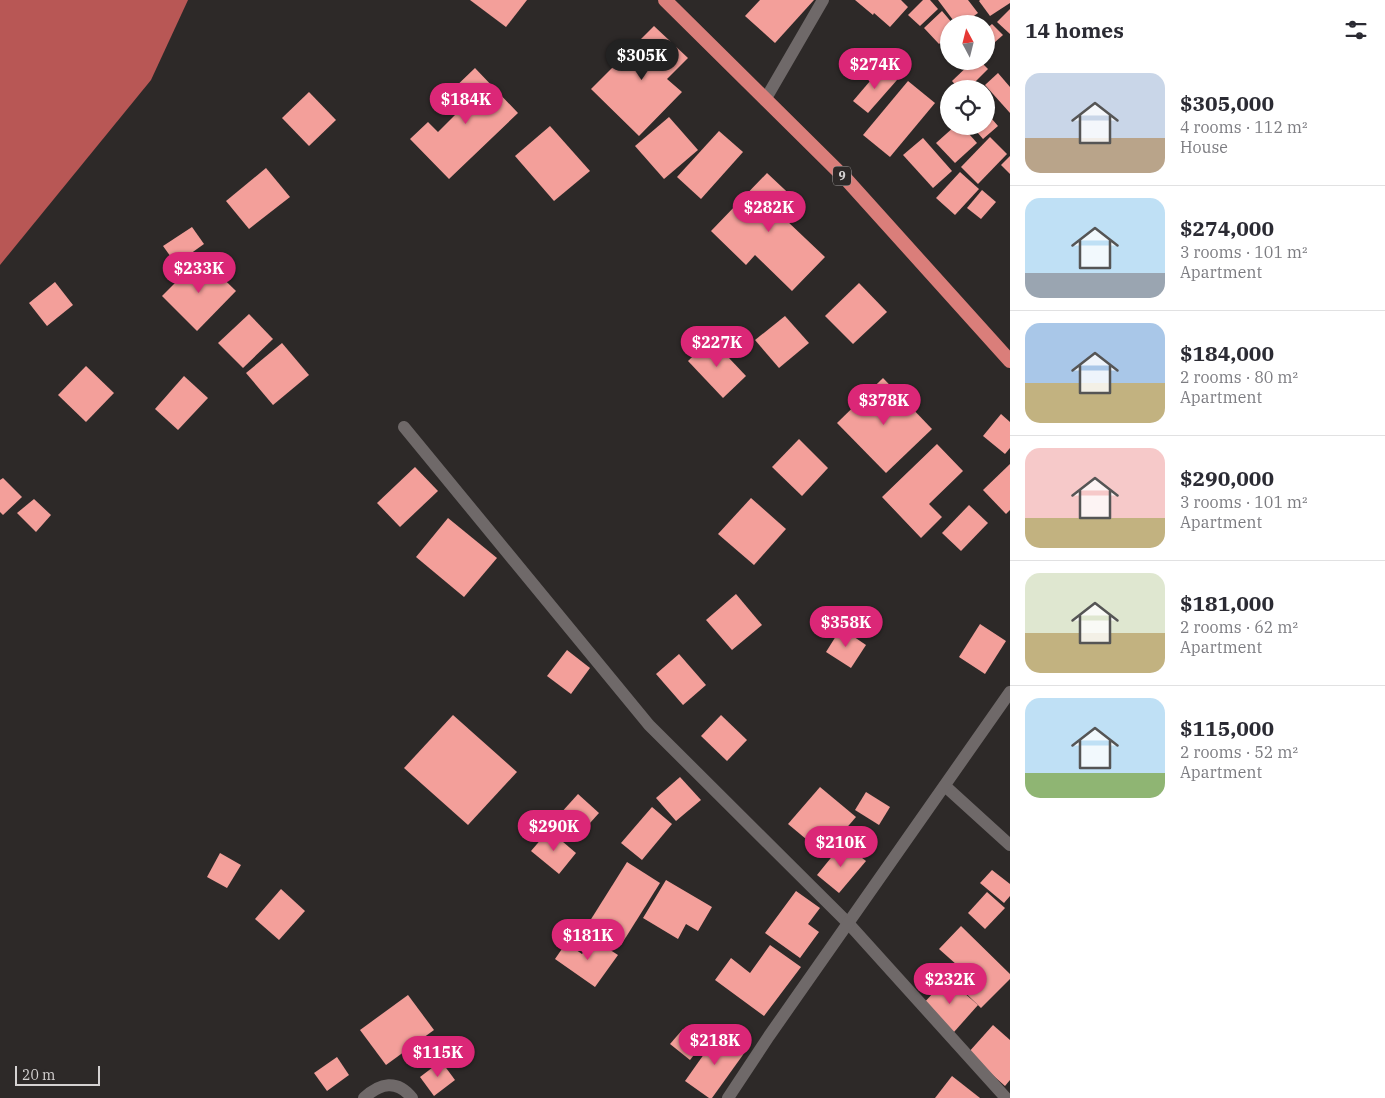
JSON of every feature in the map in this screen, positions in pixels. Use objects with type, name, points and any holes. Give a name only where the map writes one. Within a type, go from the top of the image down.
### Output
[{"type":"highway","name":"9","points":[[665,0],[846,179],[1010,360]]},
{"type":"street","points":[[765,100],[823,0]]},
{"type":"street","points":[[404,428],[649,725],[848,923],[1006,1098]]},
{"type":"street","points":[[728,1098],[848,923],[1009,698]]},
{"type":"street","points":[[945,786],[1010,845]]},
{"type":"street","points":[[364,1098],[381,1086],[394,1085],[406,1091],[412,1098]]},
{"type":"shaded area","points":[[0,0],[188,0],[151,80],[0,265]]},
{"type":"building","points":[[470,0],[527,0],[506,27]]},
{"type":"building","points":[[760,0],[814,0],[775,43],[745,16]]},
{"type":"building","points":[[855,0],[901,0],[908,7],[890,27]]},
{"type":"building","points":[[923,0],[930,0],[938,9],[920,26],[908,15]]},
{"type":"building","points":[[938,0],[968,0],[978,13],[975,15],[949,15]]},
{"type":"building","points":[[1010,0],[1010,3],[989,15],[979,1]]},
{"type":"building","points":[[1010,9],[1010,34],[997,22]]},
{"type":"building","points":[[942,11],[945,15],[940,15],[939,44],[924,28]]},
{"type":"building","points":[[654,26],[688,58],[667,79],[682,92],[639,136],[591,89]]},
{"type":"building","points":[[995,27],[1003,35],[995,42]]},
{"type":"building","points":[[882,67],[897,80],[868,113],[853,101]]},
{"type":"building","points":[[475,68],[518,113],[449,179],[410,139],[428,122],[438,132],[463,107],[449,93]]},
{"type":"building","points":[[964,70],[987,70],[977,80],[953,80]]},
{"type":"building","points":[[998,73],[1010,87],[1010,113],[995,96],[995,80],[990,80]]},
{"type":"building","points":[[908,81],[935,103],[890,157],[863,135]]},
{"type":"building","points":[[309,92],[336,120],[309,146],[282,118]]},
{"type":"building","points":[[669,117],[698,150],[664,179],[635,146]]},
{"type":"building","points":[[550,126],[590,171],[554,201],[515,156]]},
{"type":"building","points":[[719,131],[743,152],[701,199],[677,177]]},
{"type":"building","points":[[945,135],[970,135],[977,143],[955,163],[936,143]]},
{"type":"building","points":[[980,135],[988,135],[983,139]]},
{"type":"building","points":[[990,137],[1007,154],[978,184],[961,167]]},
{"type":"building","points":[[923,138],[952,171],[933,188],[903,155]]},
{"type":"building","points":[[1010,156],[1010,174],[1001,165]]},
{"type":"building","points":[[266,168],[290,197],[249,229],[226,201]]},
{"type":"building","points":[[960,172],[979,189],[955,215],[936,198]]},
{"type":"building","points":[[767,173],[800,204],[786,220],[825,257],[792,291],[755,255],[746,265],[711,231]]},
{"type":"building","points":[[982,190],[996,202],[981,219],[967,208]]},
{"type":"building","points":[[192,227],[204,244],[176,264],[163,246]]},
{"type":"building","points":[[201,257],[236,291],[197,331],[162,296]]},
{"type":"building","points":[[55,282],[73,305],[47,326],[29,303]]},
{"type":"building","points":[[859,283],[887,312],[853,344],[825,316]]},
{"type":"building","points":[[249,314],[273,339],[243,368],[218,343]]},
{"type":"building","points":[[785,316],[809,343],[779,368],[755,340]]},
{"type":"building","points":[[711,339],[746,376],[723,398],[688,361]]},
{"type":"building","points":[[282,343],[309,375],[273,405],[246,373]]},
{"type":"building","points":[[86,366],[114,393],[86,422],[58,395]]},
{"type":"building","points":[[184,376],[208,398],[178,430],[155,409]]},
{"type":"building","points":[[883,378],[932,429],[886,473],[837,423]]},
{"type":"building","points":[[1001,414],[1010,422],[1010,448],[1005,454],[983,436]]},
{"type":"building","points":[[799,439],[828,468],[802,496],[772,467]]},
{"type":"building","points":[[937,444],[963,471],[929,504],[942,517],[921,538],[882,497]]},
{"type":"building","points":[[1010,464],[1010,510],[1006,514],[983,490]]},
{"type":"building","points":[[415,467],[438,491],[400,527],[377,503]]},
{"type":"building","points":[[3,478],[22,497],[3,515],[0,512],[0,480]]},
{"type":"building","points":[[751,498],[786,529],[754,565],[718,534]]},
{"type":"building","points":[[34,499],[51,515],[36,532],[17,513]]},
{"type":"building","points":[[969,505],[988,523],[961,551],[942,533]]},
{"type":"building","points":[[448,518],[497,558],[464,597],[416,557]]},
{"type":"building","points":[[736,594],[762,625],[732,650],[706,620]]},
{"type":"building","points":[[980,624],[1006,641],[985,674],[959,657]]},
{"type":"building","points":[[841,628],[866,645],[851,668],[826,652]]},
{"type":"building","points":[[567,650],[590,668],[571,694],[547,676]]},
{"type":"building","points":[[679,654],[706,685],[683,705],[656,674]]},
{"type":"building","points":[[453,715],[517,772],[468,825],[404,768]]},
{"type":"building","points":[[721,715],[747,740],[727,761],[701,736]]},
{"type":"building","points":[[680,777],[701,800],[676,821],[656,798]]},
{"type":"building","points":[[820,787],[856,817],[824,854],[788,824]]},
{"type":"building","points":[[866,792],[890,807],[879,825],[855,810]]},
{"type":"building","points":[[578,794],[599,813],[581,833],[560,814]]},
{"type":"building","points":[[652,807],[672,824],[642,860],[621,843]]},
{"type":"building","points":[[549,830],[576,853],[559,874],[531,851]]},
{"type":"building","points":[[843,843],[866,861],[839,893],[817,875]]},
{"type":"building","points":[[220,853],[241,865],[227,888],[207,877]]},
{"type":"building","points":[[627,862],[660,883],[621,945],[588,924]]},
{"type":"building","points":[[992,870],[1010,884],[1010,896],[1004,903],[980,883]]},
{"type":"building","points":[[666,880],[712,907],[698,931],[686,924],[678,939],[643,918]]},
{"type":"building","points":[[281,889],[305,911],[279,940],[255,919]]},
{"type":"building","points":[[796,891],[820,908],[808,924],[819,932],[800,958],[765,933]]},
{"type":"building","points":[[987,892],[1005,908],[985,929],[968,913]]},
{"type":"building","points":[[961,926],[1010,974],[1010,979],[981,1008],[947,975],[957,965],[939,949]]},
{"type":"building","points":[[593,939],[618,955],[595,987],[555,959],[566,943],[582,954]]},
{"type":"building","points":[[770,945],[801,967],[764,1016],[715,980],[731,958],[750,973]]},
{"type":"building","points":[[947,978],[978,1005],[954,1032],[922,1005]]},
{"type":"building","points":[[408,995],[434,1030],[386,1065],[360,1030]]},
{"type":"building","points":[[993,1025],[1010,1040],[1010,1080],[1005,1086],[968,1053]]},
{"type":"building","points":[[683,1029],[702,1045],[690,1060],[670,1044]]},
{"type":"building","points":[[719,1033],[745,1052],[712,1098],[709,1098],[685,1081]]},
{"type":"building","points":[[337,1057],[349,1075],[327,1091],[314,1073]]},
{"type":"building","points":[[441,1061],[455,1080],[434,1096],[420,1077]]},
{"type":"building","points":[[952,1076],[980,1098],[935,1098]]}]
